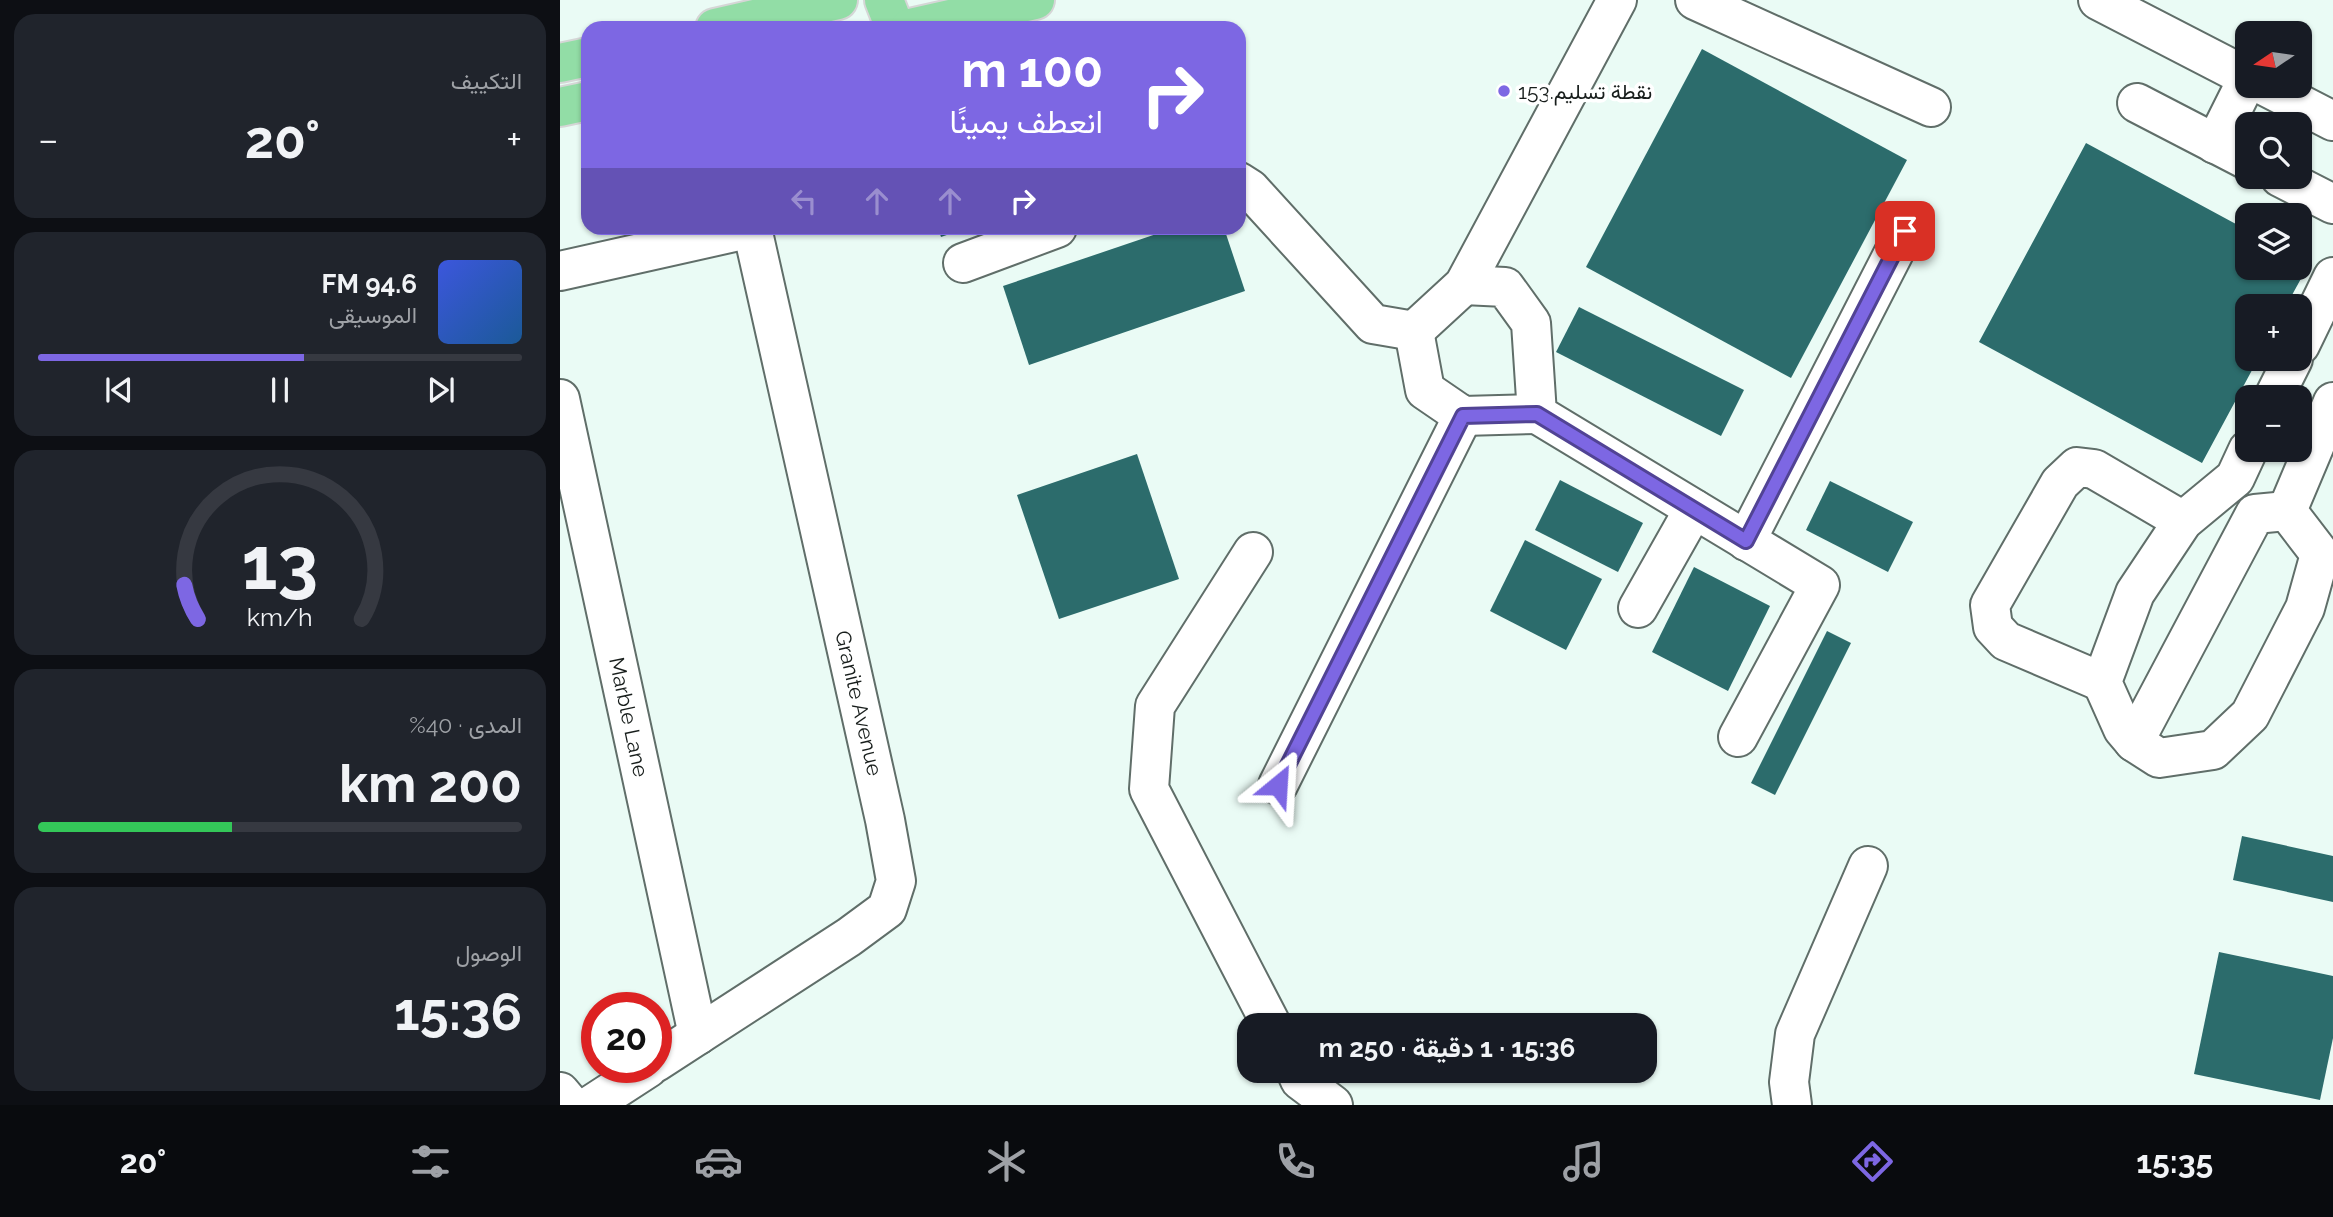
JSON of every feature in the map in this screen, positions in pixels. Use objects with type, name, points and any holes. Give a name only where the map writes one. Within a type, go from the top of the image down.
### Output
[{"type":"main road","points":[[746,21],[838,0]]},
{"type":"main road","points":[[884,0],[892,21]]},
{"type":"main road","points":[[941,21],[1035,0]]},
{"type":"main road","points":[[560,63],[581,58]]},
{"type":"main road","points":[[560,107],[581,102]]},
{"type":"street","points":[[1414,331],[1464,285],[1617,0]]},
{"type":"street","points":[[1695,0],[1931,107]]},
{"type":"street","points":[[2098,0],[2235,72]]},
{"type":"street","points":[[2137,103],[2231,152],[2243,98]]},
{"type":"street","points":[[2288,98],[2333,121]]},
{"type":"street","points":[[1246,186],[1373,324],[1414,331]]},
{"type":"street","points":[[2304,189],[2333,204]]},
{"type":"street","points":[[1746,541],[1905,231]]},
{"type":"street","points":[[560,271],[721,235]]},
{"type":"street","name":"Granite Avenue","points":[[672,1052],[849,937],[887,909],[896,881],[885,820],[754,235]]},
{"type":"street","points":[[963,263],[1038,235]]},
{"type":"street","points":[[2312,320],[2333,277]]},
{"type":"street","points":[[1464,285],[1505,287],[1531,323],[1537,414]]},
{"type":"street","points":[[1414,331],[1425,390],[1463,416],[1537,414],[1820,585],[1738,737]]},
{"type":"street","name":"Marble Lane","points":[[560,399],[698,1035]]},
{"type":"street","points":[[2287,511],[2333,402]]},
{"type":"street","points":[[1278,785],[1463,416]]},
{"type":"street","points":[[2102,682],[2135,593],[2183,521],[2235,478],[2242,462]]},
{"type":"street","points":[[2183,521],[2094,469],[2077,467],[2060,483],[1990,606],[1993,627],[2006,641],[2102,682],[2123,729],[2134,742],[2159,758],[2213,750],[2250,715],[2305,608],[2320,554],[2287,511]]},
{"type":"street","points":[[1639,608],[1694,509]]},
{"type":"street","points":[[2134,742],[2255,514],[2287,511]]},
{"type":"street","points":[[1253,552],[1155,706],[1149,789],[1265,1013]]},
{"type":"street","points":[[1792,1105],[1789,1082],[1795,1034],[1868,866]]},
{"type":"street","points":[[591,1105],[625,1083]]},
{"type":"street","points":[[1304,1083],[1334,1105]]},
{"type":"street","points":[[560,1092],[570,1105]]},
{"type":"building","points":[[1702,49],[1907,160],[1791,378],[1586,267]]},
{"type":"building","points":[[2086,143],[2235,224],[2235,280],[2300,280],[2293,294],[2235,294],[2235,371],[2252,371],[2244,385],[2235,385],[2235,402],[2202,463],[1979,342]]},
{"type":"building","points":[[1153,235],[1226,235],[1245,291],[1029,365],[1003,286]]},
{"type":"building","points":[[1579,307],[1744,390],[1721,436],[1556,352]]},
{"type":"building","points":[[1137,454],[1179,579],[1059,619],[1017,495]]},
{"type":"building","points":[[1560,480],[1643,523],[1618,572],[1535,530]]},
{"type":"building","points":[[1830,481],[1913,522],[1888,572],[1806,530]]},
{"type":"building","points":[[1525,540],[1602,579],[1566,650],[1490,611]]},
{"type":"building","points":[[1694,567],[1770,606],[1728,691],[1652,652]]},
{"type":"building","points":[[1827,631],[1851,643],[1775,795],[1751,783]]},
{"type":"building","points":[[2242,836],[2333,856],[2333,902],[2233,880]]},
{"type":"building","points":[[2219,952],[2333,976],[2333,1038],[2320,1100],[2194,1074]]},
{"type":"place","name":"نقطة تسليم.153","points":[[1504,91]]},
{"type":"route","points":[[1278,785],[1463,416],[1537,414],[1746,541],[1905,231]]}]
